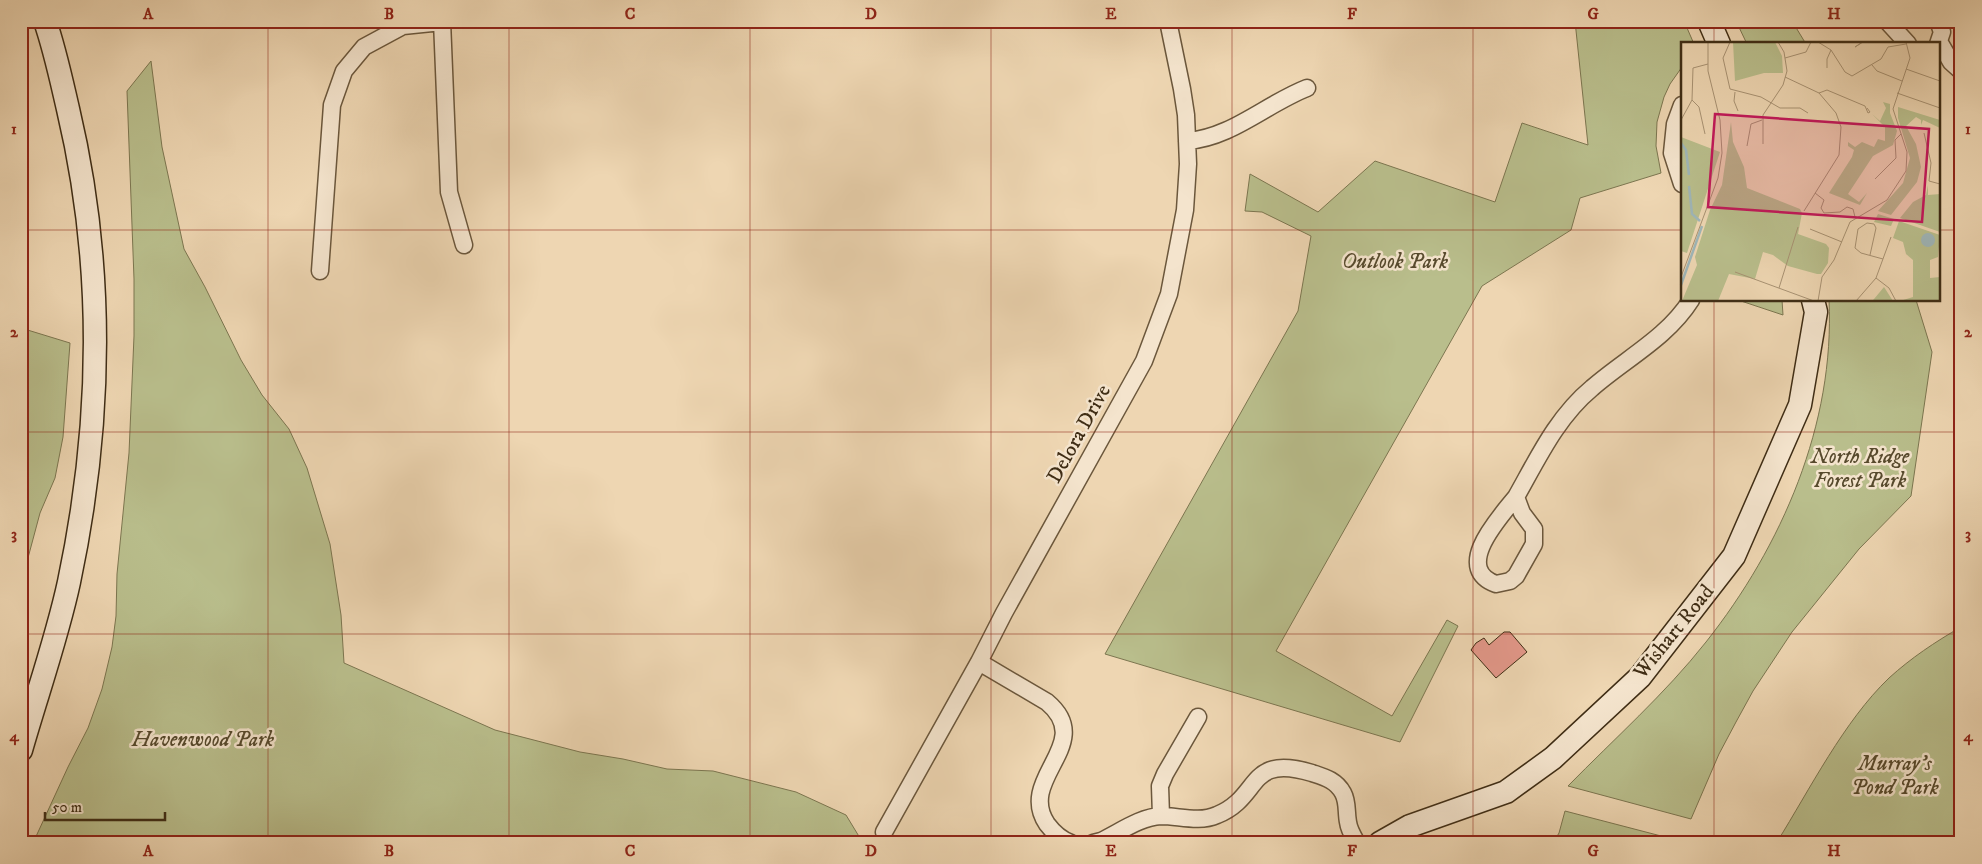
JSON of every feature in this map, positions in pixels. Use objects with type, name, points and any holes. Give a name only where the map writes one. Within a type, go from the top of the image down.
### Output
[{"type":"street","points":[[21,750],[68,584],[81,522],[92,438],[96,351],[91,242],[78,149],[54,46],[44,21]]},
{"type":"street","name":"Delora Drive","points":[[884,832],[1144,362],[1169,294],[1184,210],[1187,141],[1182,89],[1168,21]]},
{"type":"street","points":[[1709,21],[1719,42]]},
{"type":"street","points":[[1887,21],[1906,42]]},
{"type":"street","points":[[1938,21],[1942,32],[1940,42]]},
{"type":"street","points":[[320,271],[332,106],[344,71],[364,47],[403,26],[442,22],[449,192],[464,246]]},
{"type":"street","points":[[1940,46],[1951,62],[1961,72]]},
{"type":"street","points":[[1187,141],[1217,135],[1283,98],[1306,88]]},
{"type":"street","points":[[1681,108],[1675,124],[1672,153],[1681,181]]},
{"type":"street","points":[[1516,497],[1522,513],[1534,529],[1534,544],[1516,576],[1510,581],[1496,584],[1482,577],[1477,562],[1478,555],[1495,523],[1516,497],[1556,427],[1590,389],[1655,340],[1678,318],[1690,301]]},
{"type":"street","name":"Wishart Road","points":[[1380,843],[1410,826],[1506,792],[1553,758],[1640,677],[1734,556],[1800,405],[1816,312],[1813,301]]},
{"type":"street","points":[[979,662],[1046,702],[1056,710],[1061,718],[1064,729],[1064,742],[1046,775],[1039,800],[1041,810],[1051,829],[1072,843]]},
{"type":"street","points":[[1161,816],[1160,786],[1198,717]]},
{"type":"street","points":[[1094,843],[1141,821],[1161,816],[1186,819],[1215,816],[1239,801],[1258,777],[1269,770],[1283,767],[1328,778],[1338,786],[1344,794],[1347,807],[1347,822],[1350,832],[1357,843]]},
{"type":"green space","name":"Outlook Park","points":[[1575,21],[1684,21],[1693,42],[1681,42],[1681,68],[1664,97],[1657,122],[1656,146],[1661,173],[1580,198],[1571,230],[1482,286],[1276,651],[1392,716],[1447,620],[1458,626],[1400,742],[1105,654],[1298,311],[1311,236],[1262,212],[1245,211],[1250,174],[1318,212],[1375,161],[1495,202],[1522,123],[1588,145]]},
{"type":"green space","points":[[1736,21],[1792,21],[1805,42],[1746,42]]},
{"type":"green space","name":"Havenwood Park","points":[[151,61],[162,147],[184,249],[241,360],[262,395],[289,429],[307,468],[330,544],[341,615],[344,663],[495,730],[580,752],[667,769],[713,771],[796,792],[846,815],[863,843],[33,843],[88,728],[102,689],[112,647],[129,453],[134,336],[134,279],[127,91]]},
{"type":"green space","points":[[1741,301],[1782,301],[1783,315]]},
{"type":"green space","name":"North Ridge Forest Park","points":[[1829,301],[1916,301],[1932,352],[1911,496],[1859,549],[1792,632],[1753,691],[1736,722],[1719,754],[1691,819],[1568,786],[1656,698],[1690,661],[1733,605],[1758,566],[1780,524],[1798,482],[1813,437],[1823,392],[1829,346]]},
{"type":"green space","points":[[21,328],[70,343],[63,437],[55,478],[40,513],[21,584]]},
{"type":"green space","name":"Murray's Pond Park","points":[[1961,627],[1961,843],[1777,842],[1842,735],[1873,695],[1906,664],[1933,644]]},
{"type":"green space","points":[[1565,811],[1688,843],[1553,843],[1559,833]]},
{"type":"building","points":[[1504,632],[1510,632],[1527,652],[1496,678],[1471,650],[1476,643],[1484,638],[1489,645]]}]
